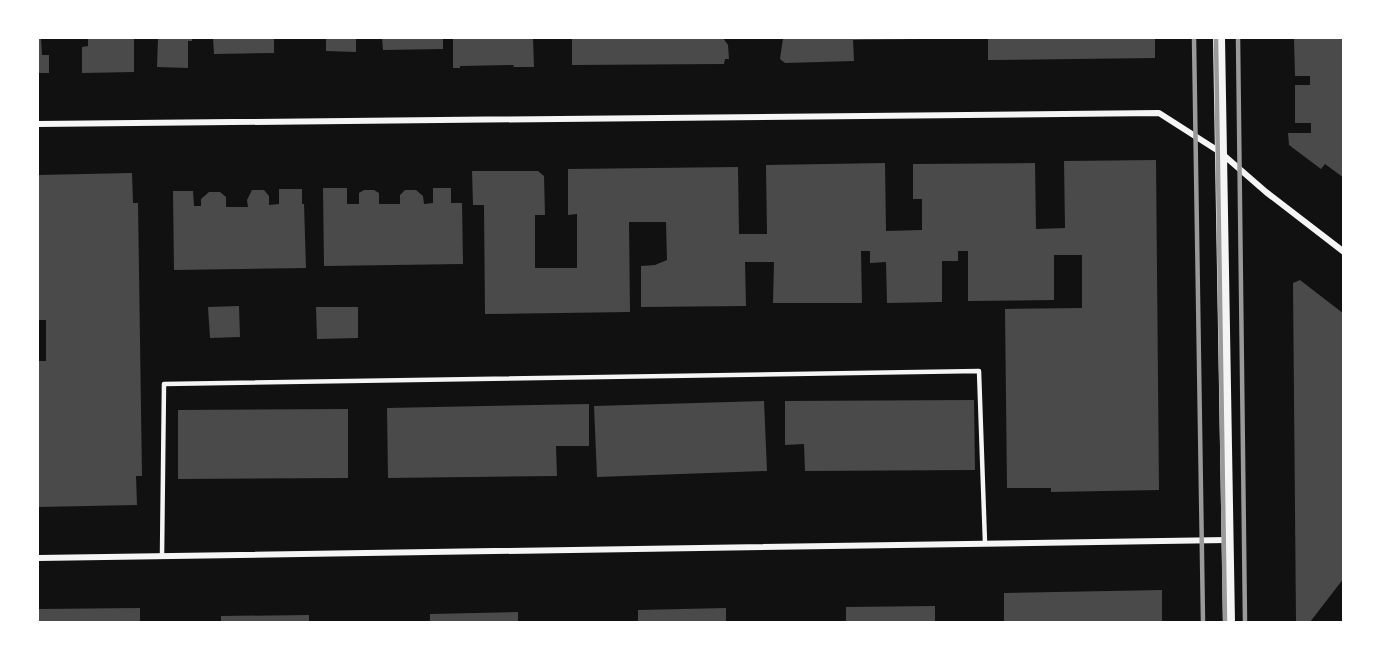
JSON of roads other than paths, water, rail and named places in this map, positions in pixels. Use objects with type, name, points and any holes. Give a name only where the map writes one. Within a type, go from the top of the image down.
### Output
[{"type":"main road","points":[[1219,38],[1228,622]]},
{"type":"street","points":[[38,124],[1159,113],[1220,152],[1266,192],[1344,252]]},
{"type":"street","points":[[38,558],[1227,540]]},
{"type":"lane","points":[[162,556],[164,384],[907,372],[979,371],[985,543]]},
{"type":"railway","points":[[1194,38],[1203,622]]},
{"type":"railway","points":[[1216,38],[1225,622]]},
{"type":"railway","points":[[1238,38],[1245,622]]}]
